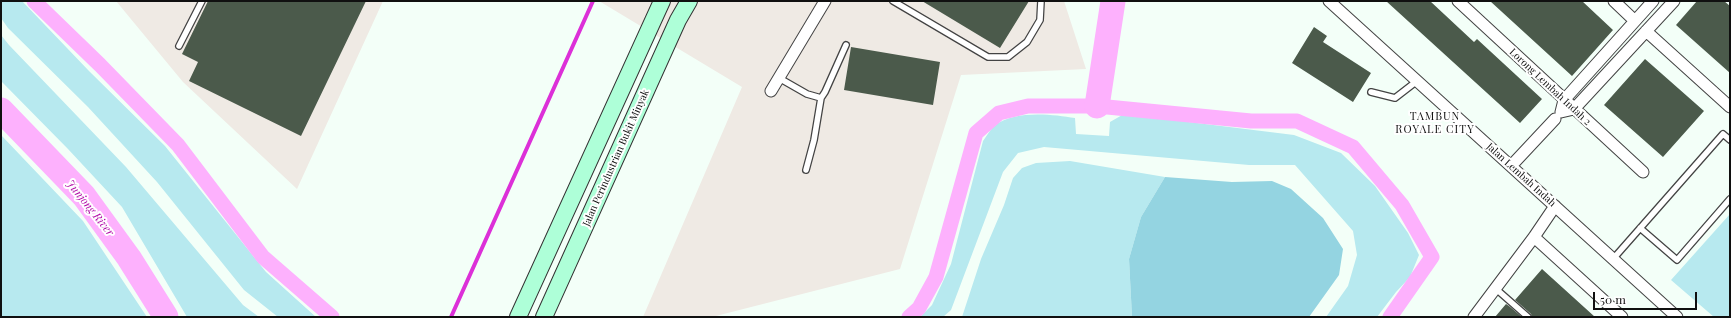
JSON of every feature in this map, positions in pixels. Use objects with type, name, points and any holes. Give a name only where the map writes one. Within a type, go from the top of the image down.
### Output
[{"type":"main road","points":[[518,317],[662,1]]},
{"type":"main road","name":"Jalan Perindustrian Bukit Minyak","points":[[544,317],[678,20],[689,1]]},
{"type":"street","points":[[772,91],[825,1]]},
{"type":"street","name":"Jalan Lembah Indah","points":[[1329,1],[1677,317]]},
{"type":"street","name":"Lorong Lembah Indah 2","points":[[1458,1],[1642,172]]},
{"type":"street","points":[[1614,1],[1635,21]]},
{"type":"street","points":[[1564,100],[1653,1]]},
{"type":"street","points":[[1574,109],[1674,1]]},
{"type":"street","points":[[1646,31],[1730,107]]},
{"type":"street","points":[[1511,166],[1555,120]]},
{"type":"street","points":[[1474,317],[1534,237],[1555,206]]},
{"type":"street","points":[[1534,237],[1622,317]]},
{"type":"lane","points":[[179,46],[202,1]]},
{"type":"lane","points":[[893,1],[988,57],[1008,56],[1027,42],[1040,20],[1041,1]]},
{"type":"lane","points":[[806,170],[814,140],[821,98],[846,45]]},
{"type":"lane","points":[[779,78],[807,94],[821,98]]},
{"type":"lane","points":[[1371,92],[1395,98],[1417,80]]},
{"type":"lane","points":[[1613,259],[1723,134],[1730,140]]},
{"type":"lane","points":[[1640,228],[1677,260],[1730,199]]},
{"type":"lane","points":[[1493,292],[1528,317]]},
{"type":"shaded area","points":[[1,1],[22,1],[89,71],[165,146],[266,272],[316,317],[278,317],[244,290],[157,182],[88,107],[8,28],[1,18]]},
{"type":"shaded area","points":[[116,1],[383,1],[297,189],[183,82]]},
{"type":"shaded area","points":[[599,1],[1064,1],[1086,69],[961,75],[900,269],[712,317],[643,317],[742,87]]},
{"type":"shaded area","points":[[1,35],[126,167],[243,305],[259,317],[187,317],[122,207],[68,149],[1,81]]},
{"type":"shaded area","points":[[1124,114],[1294,135],[1341,153],[1375,186],[1408,233],[1419,255],[1410,277],[1396,292],[1377,317],[1326,317],[1348,286],[1357,255],[1353,231],[1295,165],[1249,165],[1044,147],[1018,153],[1003,172],[951,310],[943,317],[920,317],[932,305],[951,264],[983,141],[994,126],[1012,117],[1022,115],[1055,115],[1075,118],[1076,134],[1109,136],[1110,122]]},
{"type":"shaded area","points":[[1,135],[83,221],[147,317],[1,317]]},
{"type":"shaded area","points":[[1070,161],[1165,177],[1141,217],[1129,259],[1132,317],[962,317],[981,259],[1004,205],[1013,178],[1022,168],[1036,163]]},
{"type":"shaded area","points":[[1165,177],[1232,182],[1272,181],[1291,189],[1323,218],[1343,249],[1339,275],[1309,317],[1132,317],[1129,259],[1141,217]]},
{"type":"shaded area","points":[[1730,214],[1730,317],[1714,317],[1671,280]]},
{"type":"building","points":[[208,1],[366,1],[301,136],[189,81],[198,62],[182,54]]},
{"type":"building","points":[[922,1],[1029,1],[1000,48]]},
{"type":"building","points":[[1386,1],[1430,1],[1474,42],[1477,39],[1542,99],[1520,123]]},
{"type":"building","points":[[1490,1],[1582,1],[1613,30],[1572,76]]},
{"type":"building","points":[[1697,1],[1724,1],[1730,6],[1730,73],[1676,25]]},
{"type":"building","points":[[1314,27],[1327,36],[1323,42],[1371,73],[1353,102],[1292,63]]},
{"type":"building","points":[[851,47],[940,62],[933,105],[844,90]]},
{"type":"building","points":[[1645,59],[1704,111],[1663,157],[1604,105]]},
{"type":"building","points":[[1542,269],[1595,317],[1532,317],[1531,314],[1515,300]]},
{"type":"building","points":[[1506,304],[1509,306],[1522,317],[1495,317]]},
{"type":"waterway","points":[[34,1],[100,65],[178,145],[263,257],[332,317]]},
{"type":"waterway","points":[[451,317],[593,1]]},
{"type":"waterway","points":[[1097,106],[1113,1]]},
{"type":"waterway","points":[[909,317],[919,308],[936,277],[976,133],[999,113],[1028,106],[1097,106],[1251,121],[1297,121],[1353,147],[1402,205],[1432,257],[1390,317]]},
{"type":"waterway","name":"Junjong River","points":[[1,110],[84,196],[129,258],[166,317]]},
{"type":"district","name":"TAMBUN ROYALE CITY","points":[[1435,123]]}]
